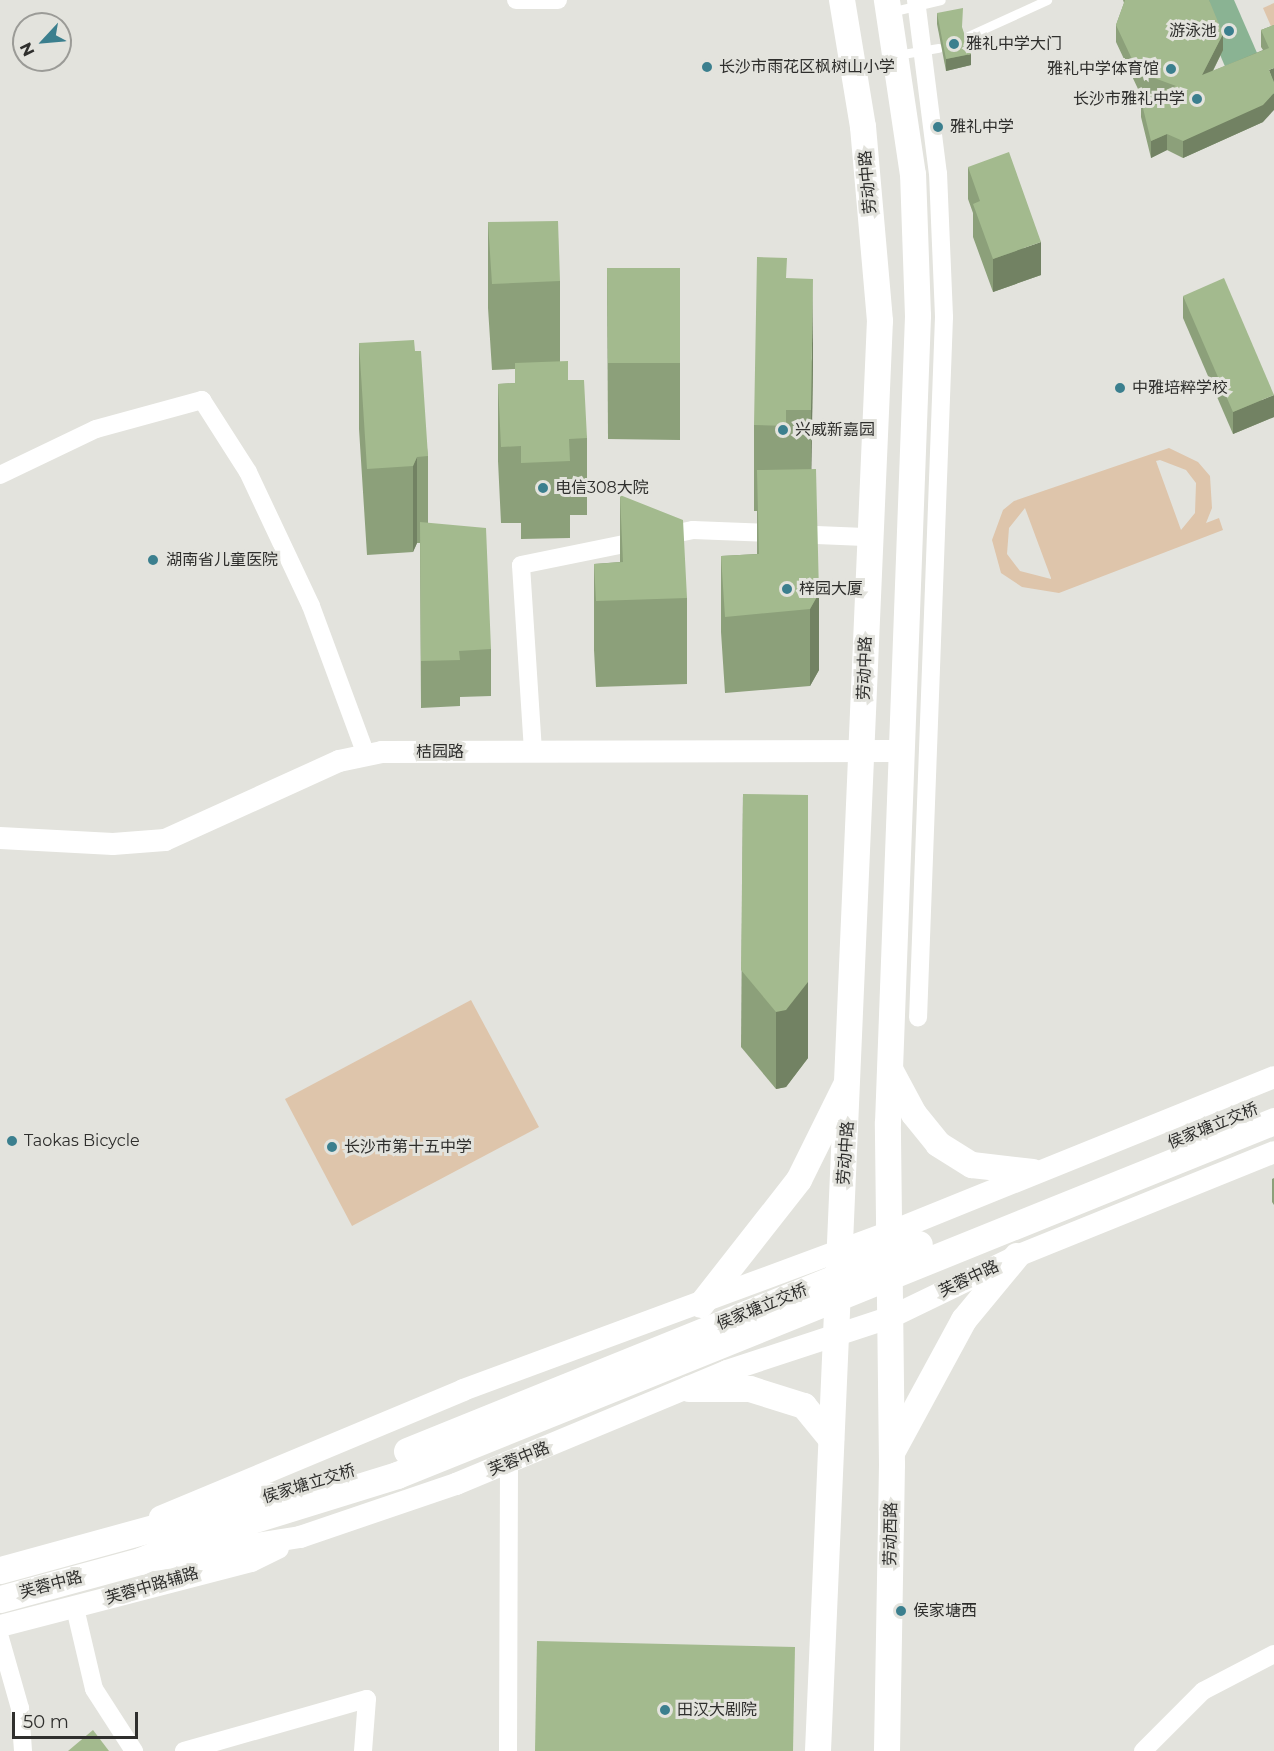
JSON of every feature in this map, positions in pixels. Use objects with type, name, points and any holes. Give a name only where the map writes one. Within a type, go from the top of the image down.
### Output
[{"type":"main road","name":"劳动中路","points":[[836,1337],[850,1077],[880,321],[863,128],[842,0]]},
{"type":"main road","points":[[889,6],[913,176],[918,316],[899,752],[890,1070],[888,1233],[891,1317]]},
{"type":"main road","points":[[890,1070],[914,1114],[938,1144],[972,1165],[1033,1172]]},
{"type":"main road","points":[[701,1305],[799,1180],[850,1077]]},
{"type":"main road","name":"侯家塘立交桥","points":[[249,1513],[1274,1101]]},
{"type":"main road","name":"侯家塘立交桥","points":[[249,1513],[444,1456],[1274,1121]]},
{"type":"main road","points":[[892,1454],[964,1320],[1017,1256]]},
{"type":"main road","name":"劳动西路","points":[[887,1751],[892,1454],[891,1317]]},
{"type":"main road","points":[[818,1751],[836,1337]]},
{"type":"main road","points":[[689,1389],[750,1389],[804,1406],[831,1439]]},
{"type":"main road","points":[[109,1540],[249,1513]]},
{"type":"main road","points":[[140,1561],[249,1513]]},
{"type":"main road","name":"芙蓉中路","points":[[0,1570],[109,1540]]},
{"type":"main road","name":"芙蓉中路","points":[[0,1599],[140,1561]]},
{"type":"street","points":[[516,0],[558,0]]},
{"type":"street","points":[[916,3],[930,50],[944,317],[918,1018]]},
{"type":"street","points":[[0,475],[96,429],[202,400],[248,472],[311,606],[366,755]]},
{"type":"street","points":[[533,752],[521,565],[693,530],[871,537]]},
{"type":"street","name":"桔园路","points":[[0,838],[113,844],[165,840],[339,761],[366,755],[533,752],[899,752]]},
{"type":"street","points":[[888,1233],[1033,1172],[1274,1077]]},
{"type":"street","name":"芙蓉中路","points":[[140,1561],[300,1537],[509,1464],[689,1389],[891,1317],[1017,1256],[1274,1152]]},
{"type":"street","name":"芙蓉中路","points":[[109,1540],[463,1390],[701,1305],[888,1233]]},
{"type":"street","points":[[508,1751],[509,1464]]},
{"type":"street","name":"芙蓉中路辅路","points":[[0,1626],[251,1561],[300,1537]]},
{"type":"street","points":[[75,1608],[94,1689],[134,1751]]},
{"type":"street","points":[[0,1638],[20,1708],[23,1751]]},
{"type":"street","points":[[1143,1751],[1203,1691],[1274,1654]]},
{"type":"street","points":[[184,1751],[367,1699],[363,1751]]},
{"type":"lane","points":[[889,6],[942,0]]},
{"type":"lane","points":[[968,36],[1047,0]]},
{"type":"lane","points":[[897,55],[930,50]]},
{"type":"shaded area","name":"游泳池","points":[[1197,0],[1234,0],[1261,62],[1229,76]]},
{"type":"shaded area","points":[[1274,3],[1274,33],[1263,8]]},
{"type":"shaded area","points":[[1169,448],[1198,462],[1210,476],[1212,508],[1206,523],[1219,518],[1223,530],[1059,593],[1022,587],[1001,573],[992,540],[1003,510],[1014,501]],"holes":[[[1160,460],[1186,470],[1196,483],[1195,513],[1181,530],[1156,461]],[[1025,508],[1051,578],[1051,579],[1020,571],[1007,554],[1009,528]]]},
{"type":"shaded area","points":[[471,1000],[539,1127],[352,1226],[285,1099]]},
{"type":"building","points":[[1125,0],[1209,0],[1223,34],[1202,75],[1269,48],[1261,30],[1274,25],[1274,68],[1269,70],[1274,82],[1274,93],[1263,105],[1183,141],[1167,134],[1151,141],[1141,100],[1176,86],[1138,72],[1116,25]]},
{"type":"building","name":"雅礼中学大门","points":[[963,8],[962,27],[971,54],[946,59],[937,13]]},
{"type":"building","points":[[1009,152],[1041,242],[993,259],[973,204],[980,201],[968,167]]},
{"type":"building","points":[[558,221],[560,281],[492,284],[488,222]]},
{"type":"building","points":[[757,257],[787,258],[786,278],[813,279],[811,410],[786,410],[786,426],[754,425]]},
{"type":"building","points":[[607,268],[680,268],[680,363],[608,363]]},
{"type":"building","points":[[1224,278],[1274,395],[1233,412],[1183,296]]},
{"type":"building","points":[[414,340],[415,351],[421,351],[428,456],[417,457],[413,466],[367,469],[359,343]]},
{"type":"building","points":[[568,361],[568,380],[584,380],[587,438],[569,439],[570,461],[521,463],[521,446],[501,447],[498,384],[515,383],[515,363]]},
{"type":"building","points":[[816,469],[819,593],[810,609],[725,617],[721,556],[759,554],[757,470]]},
{"type":"building","points":[[620,495],[683,520],[687,598],[596,601],[594,564],[623,562]]},
{"type":"building","points":[[420,522],[486,528],[491,649],[459,651],[460,660],[421,661]]},
{"type":"building","points":[[743,794],[808,795],[808,982],[786,1010],[776,1012],[741,970]]},
{"type":"building","name":"田汉大剧院","points":[[537,1641],[795,1647],[793,1751],[535,1751]]},
{"type":"building","points":[[93,1730],[109,1751],[68,1751]]},
{"type":"place","name":"游泳池","points":[[1229,31]]},
{"type":"place","name":"雅礼中学大门","points":[[954,44]]},
{"type":"place","name":"长沙市雨花区枫树山小学","points":[[707,67]]},
{"type":"place","name":"雅礼中学体育馆","points":[[1171,69]]},
{"type":"place","name":"长沙市雅礼中学","points":[[1197,99]]},
{"type":"place","name":"雅礼中学","points":[[938,127]]},
{"type":"place","name":"中雅培粹学校","points":[[1120,388]]},
{"type":"place","name":"兴威新嘉园","points":[[783,430]]},
{"type":"place","name":"电信308大院","points":[[543,488]]},
{"type":"place","name":"湖南省儿童医院","points":[[153,560]]},
{"type":"place","name":"梓园大厦","points":[[787,589]]},
{"type":"place","name":"Taokas Bicycle","points":[[12,1141]]},
{"type":"place","name":"长沙市第十五中学","points":[[332,1147]]},
{"type":"place","name":"侯家塘西","points":[[901,1611]]},
{"type":"place","name":"田汉大剧院","points":[[665,1710]]}]
